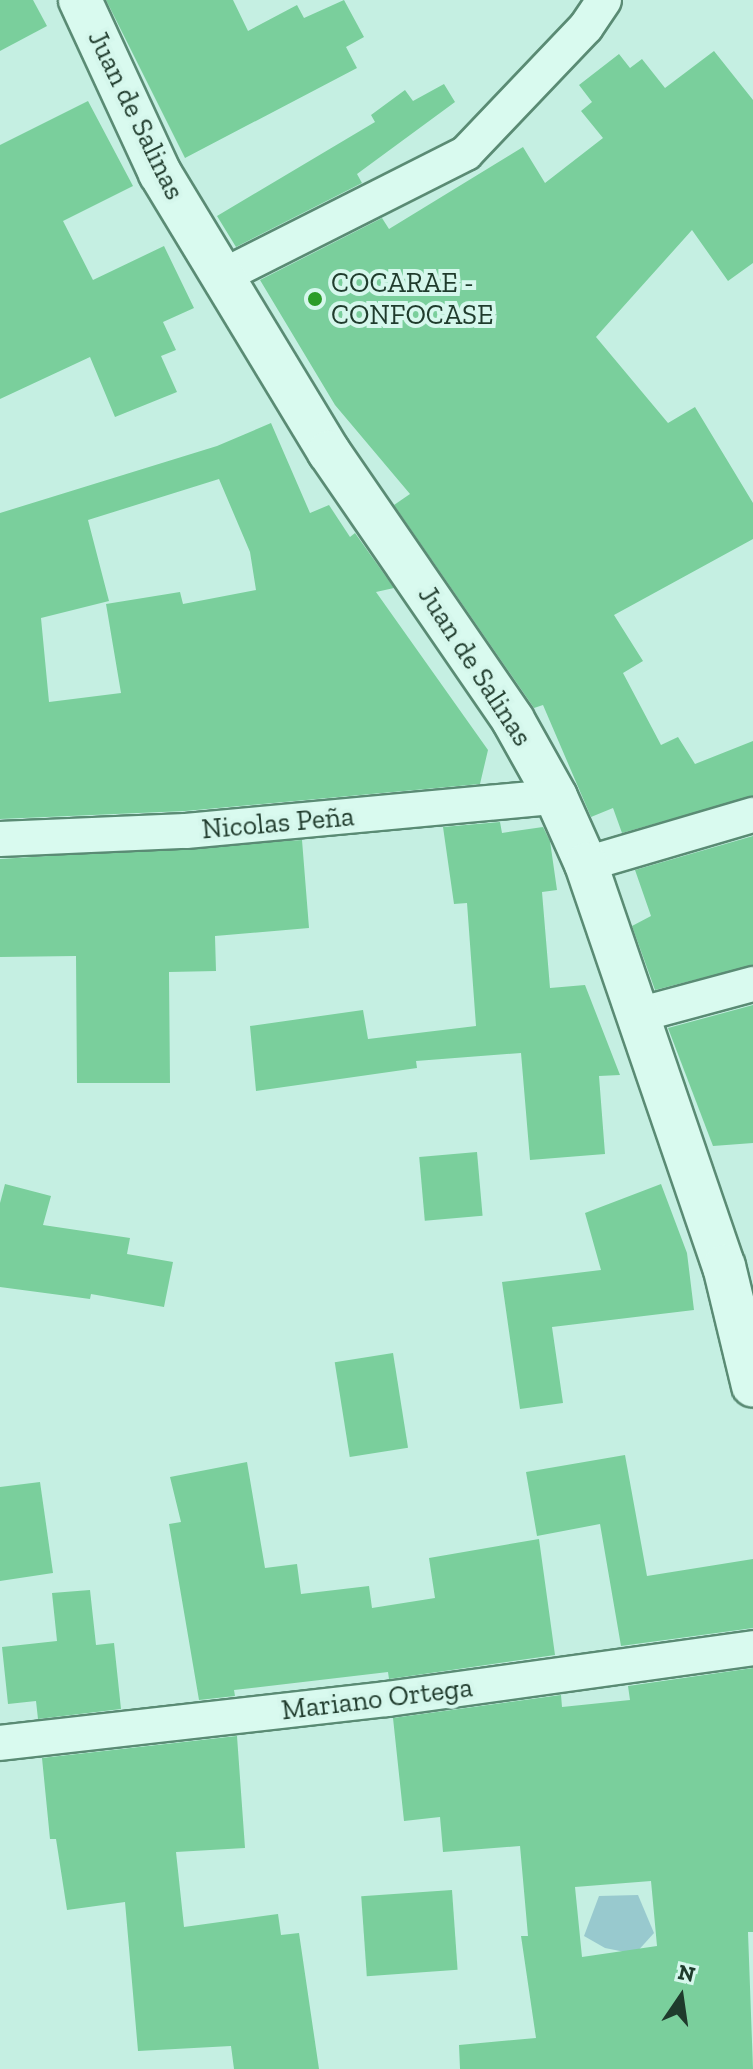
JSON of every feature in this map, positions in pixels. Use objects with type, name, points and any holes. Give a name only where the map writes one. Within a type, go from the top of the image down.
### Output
[{"type":"street","name":"Juan de Salinas","points":[[80,0],[160,173],[329,452],[513,720],[556,797],[586,864],[724,1266],[753,1386]]},
{"type":"street","points":[[223,276],[466,153],[586,27],[604,0]]},
{"type":"street","name":"Nicolas Peña","points":[[0,839],[186,831],[556,797]]},
{"type":"street","points":[[586,864],[753,815]]},
{"type":"street","points":[[638,1015],[753,984]]},
{"type":"street","name":"Mariano Ortega","points":[[0,1743],[387,1699],[753,1648]]},
{"type":"shaded area","points":[[638,1895],[654,1933],[635,1954],[605,1948],[584,1936],[599,1896]]},
{"type":"building","points":[[0,0],[33,0],[47,26],[0,51]]},
{"type":"building","points":[[106,0],[233,0],[248,31],[297,5],[304,18],[344,0],[364,37],[346,47],[357,68],[185,158]]},
{"type":"building","points":[[714,51],[753,100],[753,263],[728,281],[692,230],[596,337],[668,423],[695,407],[753,503],[753,539],[614,615],[643,661],[623,673],[661,745],[678,737],[695,764],[753,741],[753,796],[622,833],[613,808],[591,817],[543,705],[534,708],[394,505],[410,494],[335,405],[260,280],[382,218],[389,229],[523,147],[545,183],[603,138],[581,111],[592,102],[579,85],[619,54],[630,68],[642,59],[665,88]]},
{"type":"building","points":[[444,84],[455,102],[357,174],[362,183],[236,247],[217,216],[375,122],[371,115],[405,90],[413,101]]},
{"type":"building","points":[[88,101],[133,186],[63,221],[93,280],[164,246],[194,308],[163,322],[176,350],[161,356],[177,392],[115,417],[90,357],[0,399],[0,145]]},
{"type":"building","points":[[271,423],[310,513],[329,505],[350,537],[355,533],[394,588],[376,592],[488,750],[480,784],[185,811],[0,819],[0,513],[217,446]],"holes":[[[219,479],[250,552],[256,590],[183,604],[180,592],[106,604],[121,693],[49,702],[41,618],[109,601],[88,520]]]},
{"type":"building","points":[[500,822],[502,833],[543,827],[550,841],[557,890],[542,892],[550,988],[585,985],[620,1075],[599,1076],[605,1154],[530,1160],[521,1053],[416,1061],[417,1068],[256,1091],[250,1026],[363,1010],[368,1039],[476,1026],[467,903],[454,904],[443,827]]},
{"type":"building","points":[[753,836],[753,965],[655,990],[632,926],[651,916],[635,870]]},
{"type":"building","points":[[302,840],[309,928],[215,936],[216,971],[169,972],[170,1083],[77,1083],[76,956],[0,957],[0,859]]},
{"type":"building","points":[[753,1005],[753,1143],[713,1146],[668,1028]]},
{"type":"building","points":[[477,1152],[483,1216],[425,1221],[419,1157]]},
{"type":"building","points":[[5,1184],[51,1196],[43,1225],[130,1238],[127,1254],[173,1262],[164,1307],[91,1294],[90,1299],[0,1287],[0,1203]]},
{"type":"building","points":[[661,1184],[687,1253],[694,1310],[552,1327],[563,1403],[520,1409],[502,1282],[601,1270],[585,1213]]},
{"type":"building","points":[[393,1353],[408,1448],[350,1457],[335,1362]]},
{"type":"building","points":[[625,1455],[647,1576],[753,1559],[753,1628],[621,1646],[600,1524],[537,1536],[526,1472]]},
{"type":"building","points":[[247,1462],[265,1568],[297,1564],[301,1594],[369,1586],[372,1608],[435,1598],[429,1558],[539,1539],[555,1655],[389,1679],[388,1672],[234,1690],[235,1696],[199,1700],[169,1524],[181,1522],[170,1477]]},
{"type":"building","points":[[40,1482],[53,1573],[0,1581],[0,1487]]},
{"type":"building","points":[[90,1590],[96,1645],[114,1643],[121,1709],[38,1719],[36,1701],[8,1704],[2,1647],[57,1641],[52,1593]]},
{"type":"building","points":[[753,1668],[753,1932],[748,1932],[753,2069],[460,2069],[459,2045],[536,2038],[521,1936],[528,1936],[520,1846],[443,1852],[440,1817],[404,1821],[393,1718],[561,1695],[562,1707],[630,1700],[628,1686]],"holes":[[[651,1881],[657,1946],[582,1957],[575,1887]]]},
{"type":"building","points":[[237,1736],[245,1848],[176,1852],[184,1927],[278,1914],[281,1935],[299,1933],[319,2069],[234,2069],[231,2046],[138,2051],[125,1902],[67,1910],[56,1839],[50,1839],[42,1758]]},
{"type":"building","points":[[452,1890],[458,1970],[367,1976],[361,1896]]},
{"type":"place","name":"COCARAE - CONFOCASE","points":[[315,299]]}]
